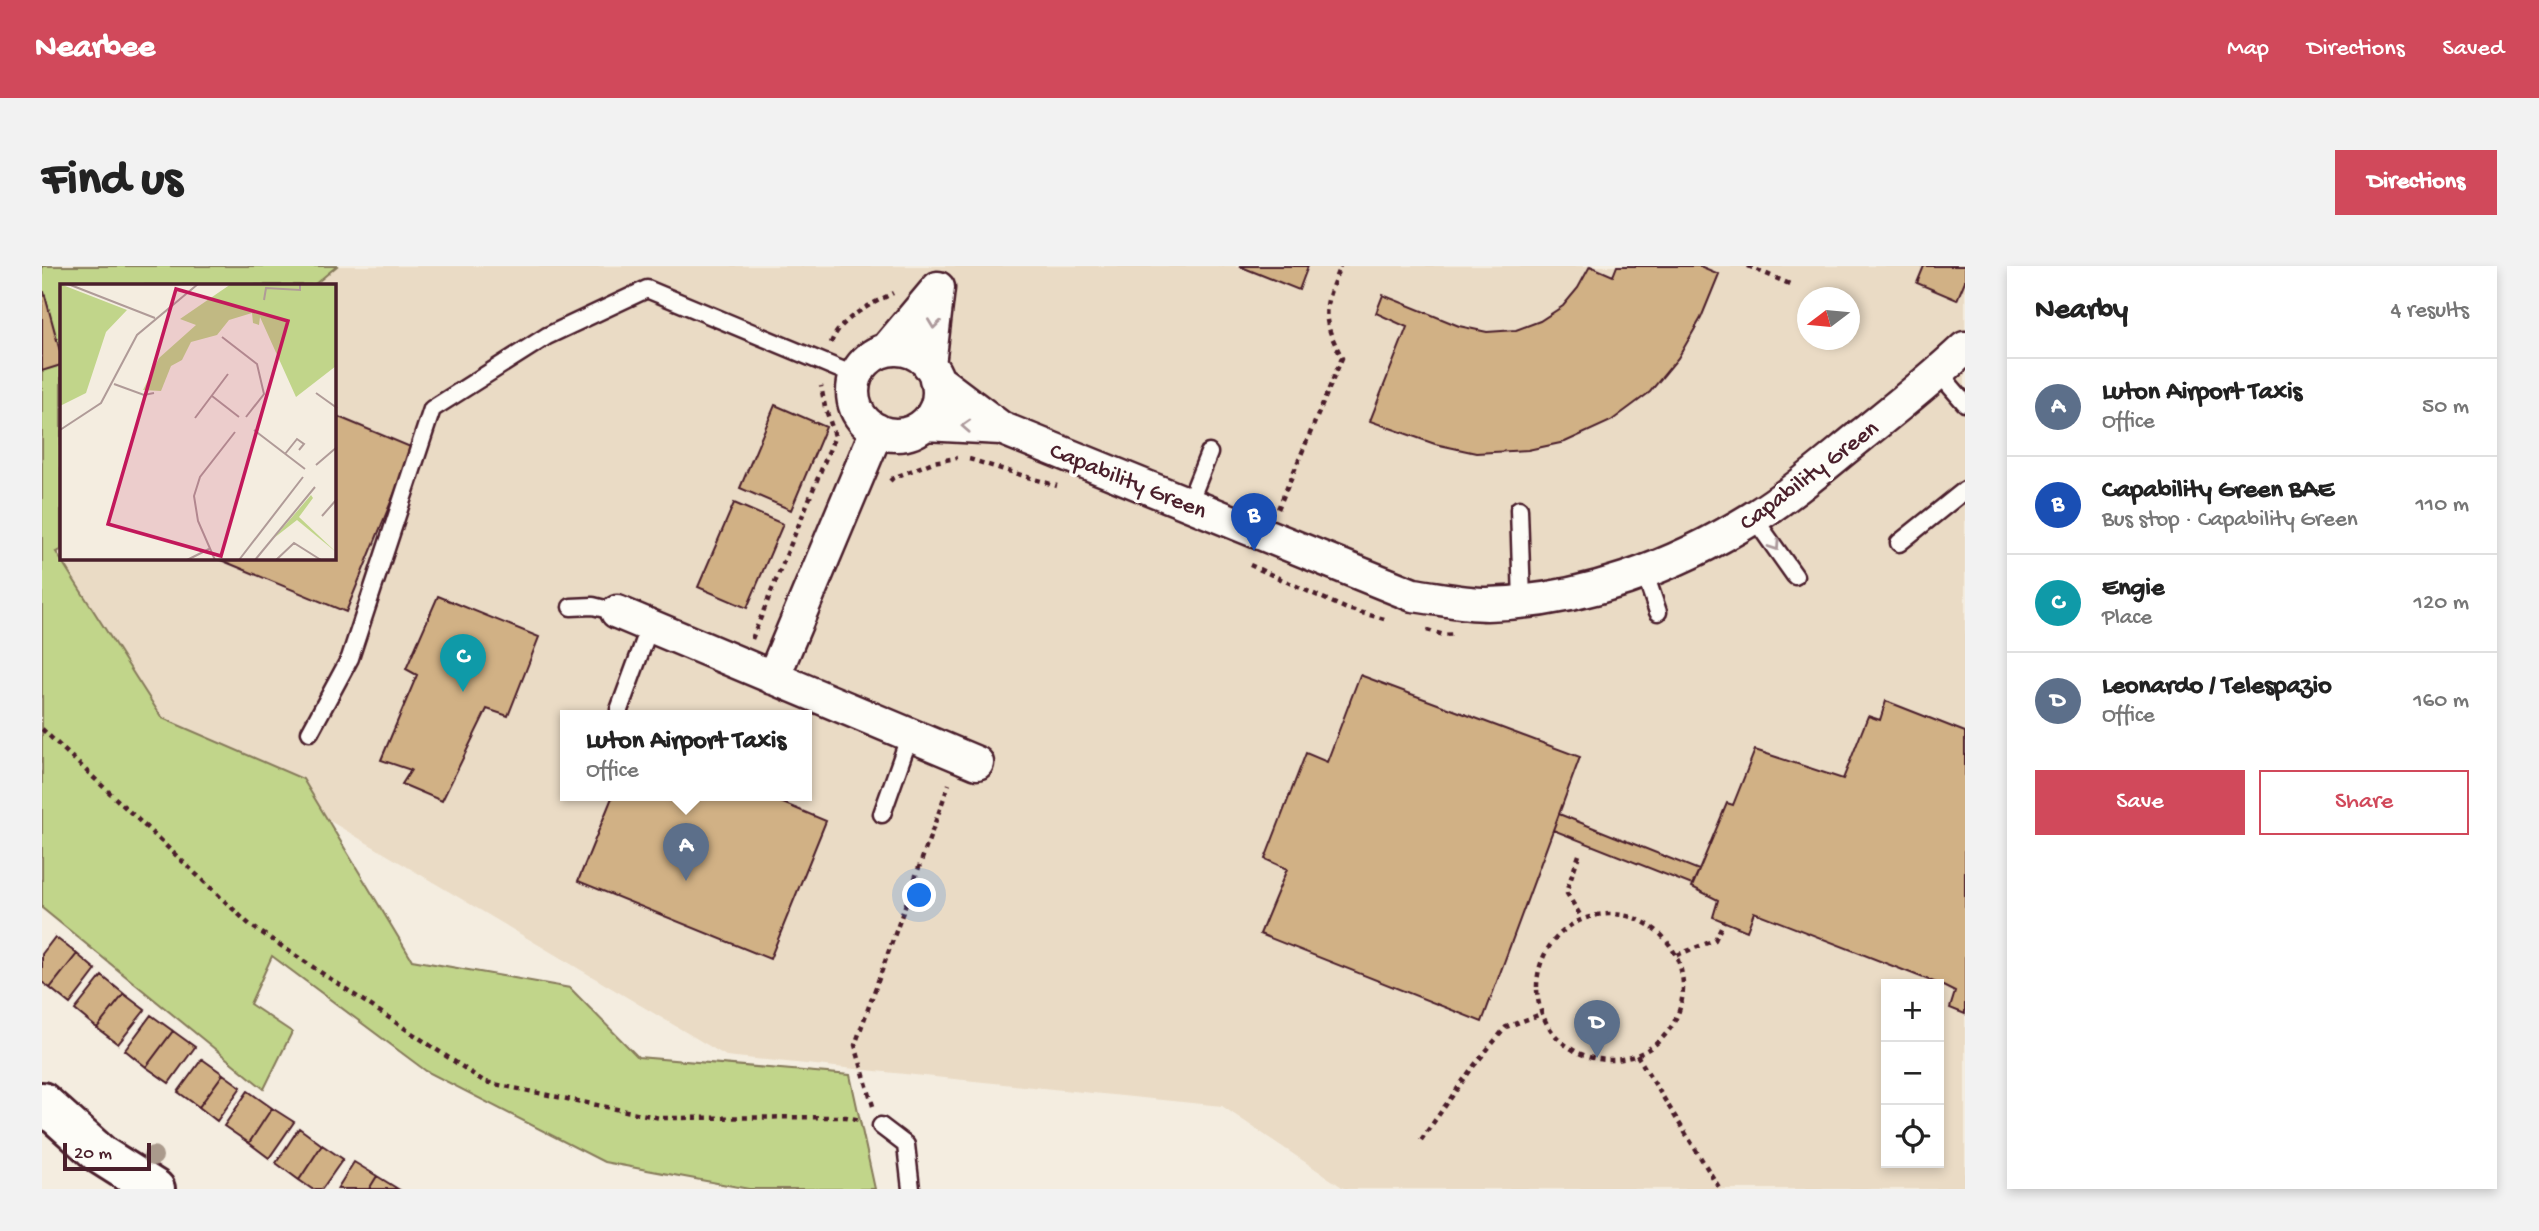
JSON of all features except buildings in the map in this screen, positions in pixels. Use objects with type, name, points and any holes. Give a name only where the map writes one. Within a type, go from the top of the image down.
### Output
[{"type":"street","points":[[886,351],[943,277]]},
{"type":"street","points":[[943,277],[933,372],[939,391],[937,403],[925,424],[902,435],[889,434],[866,423],[859,413],[853,388],[863,365],[873,356],[886,351],[909,351],[933,372],[1001,428]]},
{"type":"street","name":"Capability Green","points":[[1001,428],[1413,595],[1485,604],[1522,601],[1571,596],[1644,571],[1695,551],[1754,518],[1794,490],[1939,373],[1965,348]]},
{"type":"street","points":[[925,424],[1001,428]]},
{"type":"street","points":[[773,678],[877,430]]},
{"type":"street","points":[[617,612],[968,760]]},
{"type":"street","points":[[42,1102],[101,1155],[155,1189]]},
{"type":"lane","points":[[310,732],[349,658],[432,409],[547,336],[647,289],[856,376]]},
{"type":"lane","points":[[1939,373],[1965,403]]},
{"type":"lane","points":[[1189,503],[1209,453]]},
{"type":"lane","points":[[1899,543],[1965,490]]},
{"type":"lane","points":[[1519,509],[1522,601]]},
{"type":"lane","points":[[1754,518],[1795,576]]},
{"type":"lane","points":[[1644,571],[1658,612]]},
{"type":"lane","points":[[571,607],[593,606],[617,612]]},
{"type":"lane","points":[[619,710],[650,626]]},
{"type":"lane","points":[[882,814],[910,735]]},
{"type":"lane","points":[[881,1126],[906,1145],[911,1189]]},
{"type":"path","points":[[1273,520],[1342,358],[1328,330],[1325,312],[1340,266]]},
{"type":"path","points":[[1748,266],[1792,285]]},
{"type":"path","points":[[742,664],[835,436],[822,394],[821,380],[824,361],[835,332],[858,312],[895,291]]},
{"type":"path","points":[[42,729],[250,925],[485,1082],[660,1118],[846,1117],[881,1126]]},
{"type":"path","points":[[881,1126],[855,1045],[968,760]]},
{"type":"path","points":[[1579,855],[1566,892],[1583,918]]},
{"type":"path","points":[[1604,913],[1626,915],[1646,923],[1664,937],[1676,955],[1683,978],[1682,1002],[1673,1024],[1658,1043],[1637,1055],[1615,1060],[1592,1058],[1571,1050],[1553,1034],[1541,1014],[1536,992],[1538,969],[1548,947],[1563,930],[1583,918],[1604,913]]},
{"type":"path","points":[[1676,955],[1715,940],[1724,921]]},
{"type":"path","points":[[1421,1140],[1472,1068],[1506,1027],[1541,1014]]},
{"type":"path","points":[[1637,1055],[1720,1189]]},
{"type":"shaded area","points":[[42,266],[1965,266],[1965,1189],[1345,1189],[1222,1106],[726,1056],[308,808],[42,667]]},
{"type":"green space","points":[[42,266],[337,266],[315,284],[60,284],[60,550],[56,552],[60,560],[162,718],[303,779],[412,960],[570,988],[638,1057],[850,1075],[875,1189],[749,1189],[604,1162],[426,1071],[272,956],[250,1004],[292,1032],[264,1089],[42,908]]},
{"type":"place","name":"Capability Green BAE","points":[[1254,551]]},
{"type":"place","name":"Engie","points":[[463,692]]},
{"type":"place","name":"Luton Airport Taxis","points":[[686,881]]},
{"type":"place","name":"Leonardo / Telespazio","points":[[1597,1058]]}]
